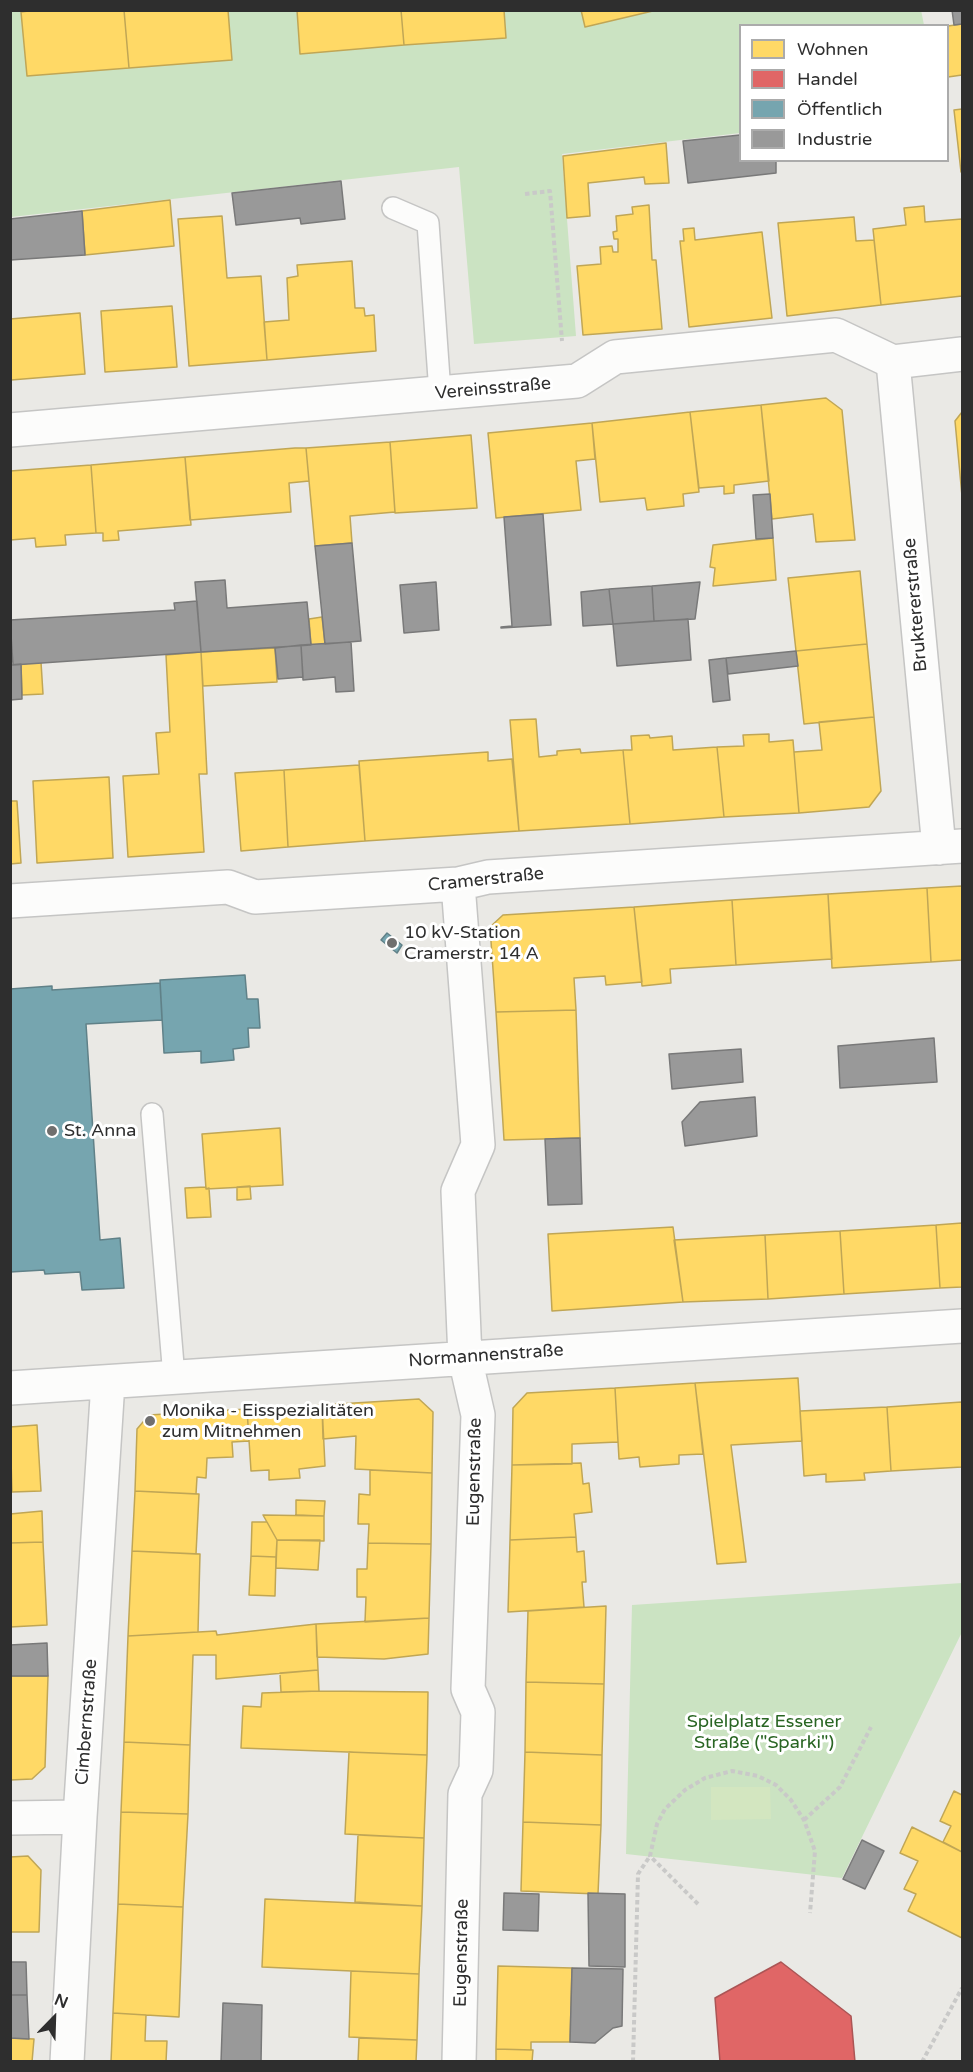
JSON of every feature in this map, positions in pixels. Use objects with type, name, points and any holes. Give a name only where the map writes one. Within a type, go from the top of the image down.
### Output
[{"type":"street","name":"Vereinsstraße","points":[[10,430],[577,381],[615,357],[836,335],[893,362]]},
{"type":"street","points":[[893,362],[963,354]]},
{"type":"street","name":"Bruktererstraße","points":[[893,362],[951,847]]},
{"type":"street","name":"Cramerstraße","points":[[10,901],[228,887],[255,897],[458,884],[488,877],[951,847]]},
{"type":"street","name":"Eugenstraße","points":[[458,884],[478,1145],[458,1191],[465,1358],[478,1415],[468,1689],[478,1712],[476,1770],[465,1794],[459,2061]]},
{"type":"street","name":"Normannenstraße","points":[[10,1388],[963,1326]]},
{"type":"street","name":"Cimbernstraße","points":[[67,2061],[108,1382]]},
{"type":"street","points":[[10,1818],[80,1817]]},
{"type":"lane","points":[[393,208],[428,223],[440,393]]},
{"type":"lane","points":[[152,1114],[174,1377]]},
{"type":"path","points":[[525,194],[550,191],[565,382]]},
{"type":"path","points":[[804,1820],[840,1787],[872,1727]]},
{"type":"path","points":[[633,2061],[638,1874],[650,1856],[657,1824],[665,1809],[685,1790],[705,1778],[732,1771],[758,1776],[776,1785],[791,1800],[804,1820],[815,1851],[810,1913]]},
{"type":"path","points":[[650,1856],[698,1904]]},
{"type":"path","points":[[922,2061],[963,1988]]},
{"type":"green space","points":[[921,10],[924,24],[739,24],[739,133],[562,154],[576,336],[474,344],[459,167],[11,217],[10,11]]},
{"type":"green space","name":"Spielplatz Essener Straße (\"Sparki\")","points":[[962,1583],[962,1632],[842,1878],[626,1854],[632,1605]]},
{"type":"green space","points":[[711,1787],[770,1787],[771,1819],[711,1820]]},
{"type":"building: Wohnen","points":[[124,10],[129,68],[27,76],[21,12]]},
{"type":"building: Wohnen","points":[[124,10],[228,10],[232,60],[129,68]]},
{"type":"building: Wohnen","points":[[297,10],[401,10],[404,45],[300,54]]},
{"type":"building: Wohnen","points":[[401,10],[504,10],[506,38],[404,45]]},
{"type":"building: Wohnen","points":[[581,10],[657,10],[585,27]]},
{"type":"building: Wohnen","points":[[962,24],[962,75],[949,77],[949,26]]},
{"type":"building: Wohnen","points":[[962,109],[962,171],[961,172],[954,110]]},
{"type":"building: Wohnen","points":[[666,143],[669,183],[645,184],[644,177],[588,183],[590,216],[567,218],[563,156]]},
{"type":"building: Wohnen","points":[[170,200],[174,246],[85,255],[82,211]]},
{"type":"building: Wohnen","points":[[649,205],[652,260],[656,260],[662,329],[583,335],[577,266],[601,264],[600,247],[612,246],[613,252],[618,252],[618,239],[614,239],[613,232],[617,231],[616,216],[633,214],[632,207]]},
{"type":"building: Wohnen","points":[[924,206],[925,222],[962,219],[962,296],[881,305],[873,229],[906,225],[904,208]]},
{"type":"building: Wohnen","points":[[222,216],[227,278],[261,276],[267,360],[189,366],[178,219]]},
{"type":"building: Wohnen","points":[[854,217],[856,241],[874,240],[881,305],[787,316],[778,223]]},
{"type":"building: Wohnen","points":[[694,228],[695,240],[762,232],[772,318],[689,327],[680,241],[684,241],[683,229]]},
{"type":"building: Wohnen","points":[[352,261],[355,308],[364,308],[365,316],[374,315],[376,351],[267,360],[264,322],[289,320],[287,278],[298,276],[297,265]]},
{"type":"building: Wohnen","points":[[172,306],[177,367],[105,372],[101,311]]},
{"type":"building: Wohnen","points":[[80,313],[85,374],[11,380],[10,319]]},
{"type":"building: Wohnen","points":[[826,398],[842,410],[855,540],[816,542],[813,514],[772,519],[761,405]]},
{"type":"building: Wohnen","points":[[761,405],[769,481],[734,485],[734,493],[724,494],[724,486],[699,488],[690,412]]},
{"type":"building: Wohnen","points":[[690,412],[699,492],[683,494],[684,506],[647,510],[645,498],[600,502],[592,423]]},
{"type":"building: Wohnen","points":[[962,412],[962,496],[955,421]]},
{"type":"building: Wohnen","points":[[592,423],[595,459],[576,461],[581,510],[496,518],[488,433]]},
{"type":"building: Wohnen","points":[[471,435],[477,508],[395,513],[390,442]]},
{"type":"building: Wohnen","points":[[390,442],[395,512],[350,516],[352,543],[315,546],[306,448]]},
{"type":"building: Wohnen","points":[[306,448],[309,481],[289,483],[291,512],[190,520],[185,457]]},
{"type":"building: Wohnen","points":[[185,457],[191,525],[118,531],[119,540],[103,541],[103,533],[96,533],[91,465]]},
{"type":"building: Wohnen","points":[[91,465],[96,533],[65,535],[66,545],[36,547],[35,538],[10,540],[10,471]]},
{"type":"building: Wohnen","points":[[773,538],[776,580],[713,586],[715,568],[710,567],[713,545]]},
{"type":"building: Wohnen","points":[[860,571],[867,644],[796,651],[788,578]]},
{"type":"building: Wohnen","points":[[322,617],[325,644],[311,645],[309,619]]},
{"type":"building: Wohnen","points":[[867,644],[874,717],[804,724],[796,651]]},
{"type":"building: Wohnen","points":[[275,648],[277,682],[203,686],[201,652]]},
{"type":"building: Wohnen","points":[[201,652],[207,774],[199,774],[204,852],[128,857],[123,776],[159,774],[156,733],[170,732],[166,655]]},
{"type":"building: Wohnen","points":[[41,662],[43,694],[22,695],[21,664]]},
{"type":"building: Wohnen","points":[[874,717],[881,791],[869,807],[799,813],[794,752],[822,750],[819,722]]},
{"type":"building: Wohnen","points":[[536,719],[539,757],[557,755],[557,751],[580,749],[581,753],[623,750],[630,824],[519,831],[510,720]]},
{"type":"building: Wohnen","points":[[769,734],[769,742],[793,740],[799,813],[724,817],[717,747],[744,746],[743,735]]},
{"type":"building: Wohnen","points":[[649,735],[650,738],[672,736],[673,750],[717,747],[724,817],[630,824],[623,750],[632,750],[631,736]]},
{"type":"building: Wohnen","points":[[488,752],[488,761],[512,759],[519,831],[365,841],[359,761]]},
{"type":"building: Wohnen","points":[[359,765],[365,841],[288,847],[284,770]]},
{"type":"building: Wohnen","points":[[284,770],[288,847],[241,851],[235,773]]},
{"type":"building: Wohnen","points":[[109,777],[113,858],[37,863],[33,781]]},
{"type":"building: Wohnen","points":[[10,801],[17,801],[21,863],[10,864]]},
{"type":"building: Wohnen","points":[[962,886],[962,960],[931,962],[927,888]]},
{"type":"building: Wohnen","points":[[927,888],[931,962],[832,968],[828,894]]},
{"type":"building: Wohnen","points":[[828,894],[832,959],[736,965],[732,900]]},
{"type":"building: Wohnen","points":[[732,900],[736,965],[670,969],[671,983],[642,986],[634,907]]},
{"type":"building: Wohnen","points":[[634,907],[642,982],[606,985],[605,976],[574,978],[576,1010],[496,1012],[490,927],[503,915]]},
{"type":"building: Wohnen","points":[[576,1010],[580,1138],[504,1140],[496,1012]]},
{"type":"building: Wohnen","points":[[280,1128],[283,1185],[206,1189],[202,1134]]},
{"type":"building: Wohnen","points":[[250,1186],[251,1199],[237,1200],[237,1187]]},
{"type":"building: Wohnen","points":[[206,1187],[206,1189],[209,1188],[211,1217],[187,1218],[185,1188]]},
{"type":"building: Wohnen","points":[[962,1223],[962,1287],[940,1288],[936,1225]]},
{"type":"building: Wohnen","points":[[936,1225],[940,1288],[844,1294],[840,1231]]},
{"type":"building: Wohnen","points":[[673,1227],[683,1302],[552,1311],[548,1234]]},
{"type":"building: Wohnen","points":[[840,1231],[844,1294],[768,1299],[765,1235]]},
{"type":"building: Wohnen","points":[[765,1235],[768,1299],[683,1302],[674,1240]]},
{"type":"building: Wohnen","points":[[798,1378],[802,1441],[731,1445],[746,1562],[717,1564],[695,1383]]},
{"type":"building: Wohnen","points":[[695,1383],[703,1454],[679,1455],[679,1464],[640,1467],[639,1457],[619,1459],[615,1388]]},
{"type":"building: Wohnen","points":[[615,1388],[618,1442],[572,1444],[572,1464],[512,1465],[513,1408],[527,1393]]},
{"type":"building: Wohnen","points":[[419,1399],[433,1412],[432,1473],[355,1469],[356,1436],[323,1439],[322,1405]]},
{"type":"building: Wohnen","points":[[962,1402],[962,1467],[891,1471],[887,1407]]},
{"type":"building: Wohnen","points":[[322,1405],[325,1466],[299,1469],[300,1478],[269,1480],[269,1470],[251,1471],[247,1409]]},
{"type":"building: Wohnen","points":[[887,1407],[891,1471],[864,1473],[865,1480],[826,1482],[826,1474],[804,1476],[800,1411]]},
{"type":"building: Wohnen","points":[[247,1409],[249,1441],[232,1442],[233,1457],[207,1458],[206,1478],[197,1477],[196,1494],[135,1491],[137,1429],[149,1415]]},
{"type":"building: Wohnen","points":[[37,1425],[41,1491],[12,1492],[10,1427]]},
{"type":"building: Wohnen","points":[[581,1463],[583,1484],[589,1483],[592,1512],[574,1514],[576,1537],[510,1540],[512,1465]]},
{"type":"building: Wohnen","points":[[370,1470],[432,1473],[431,1544],[368,1543],[369,1524],[358,1524],[359,1494],[370,1495]]},
{"type":"building: Wohnen","points":[[135,1491],[199,1494],[196,1554],[132,1551]]},
{"type":"building: Wohnen","points":[[296,1500],[325,1501],[324,1516],[296,1515]]},
{"type":"building: Wohnen","points":[[42,1511],[43,1542],[10,1543],[10,1514]]},
{"type":"building: Wohnen","points":[[263,1515],[324,1516],[324,1541],[277,1540]]},
{"type":"building: Wohnen","points":[[252,1522],[267,1522],[277,1540],[276,1557],[251,1556]]},
{"type":"building: Wohnen","points":[[576,1537],[577,1552],[584,1551],[586,1582],[582,1582],[584,1607],[508,1612],[510,1540]]},
{"type":"building: Wohnen","points":[[277,1540],[320,1540],[318,1570],[276,1568]]},
{"type":"building: Wohnen","points":[[43,1542],[47,1625],[10,1627],[10,1543]]},
{"type":"building: Wohnen","points":[[368,1543],[431,1544],[429,1618],[365,1622],[366,1597],[357,1597],[357,1569],[367,1569]]},
{"type":"building: Wohnen","points":[[132,1551],[200,1554],[198,1632],[128,1636]]},
{"type":"building: Wohnen","points":[[251,1556],[276,1557],[275,1596],[249,1595]]},
{"type":"building: Wohnen","points":[[606,1606],[604,1684],[526,1682],[528,1611]]},
{"type":"building: Wohnen","points":[[429,1618],[428,1654],[384,1659],[317,1657],[316,1624]]},
{"type":"building: Wohnen","points":[[316,1624],[318,1670],[216,1679],[216,1655],[193,1655],[190,1745],[124,1742],[128,1636],[216,1631],[217,1635]]},
{"type":"building: Wohnen","points":[[318,1670],[319,1691],[281,1692],[280,1673]]},
{"type":"building: Wohnen","points":[[10,1676],[48,1676],[45,1767],[32,1779],[10,1780]]},
{"type":"building: Wohnen","points":[[526,1682],[604,1684],[602,1755],[525,1752]]},
{"type":"building: Wohnen","points":[[428,1692],[427,1755],[241,1748],[243,1706],[261,1707],[262,1693]]},
{"type":"building: Wohnen","points":[[124,1742],[190,1745],[188,1814],[121,1812]]},
{"type":"building: Wohnen","points":[[349,1752],[427,1755],[424,1838],[345,1834]]},
{"type":"building: Wohnen","points":[[525,1752],[602,1755],[601,1825],[523,1822]]},
{"type":"building: Wohnen","points":[[954,1791],[962,1795],[962,1852],[943,1842],[951,1826],[940,1821]]},
{"type":"building: Wohnen","points":[[121,1812],[188,1814],[183,1907],[118,1904]]},
{"type":"building: Wohnen","points":[[523,1822],[601,1825],[598,1894],[521,1891]]},
{"type":"building: Wohnen","points":[[912,1827],[962,1852],[962,1938],[908,1911],[916,1894],[904,1889],[918,1861],[900,1853]]},
{"type":"building: Wohnen","points":[[358,1835],[424,1838],[422,1906],[355,1902]]},
{"type":"building: Wohnen","points":[[28,1856],[41,1870],[39,1932],[10,1932],[10,1857]]},
{"type":"building: Wohnen","points":[[265,1899],[422,1906],[419,1974],[262,1967]]},
{"type":"building: Wohnen","points":[[118,1904],[183,1907],[179,2017],[113,2013]]},
{"type":"building: Wohnen","points":[[498,1966],[572,1968],[570,2042],[531,2042],[531,2050],[496,2049]]},
{"type":"building: Wohnen","points":[[351,1971],[419,1974],[417,2040],[349,2037]]},
{"type":"building: Wohnen","points":[[113,2013],[146,2015],[145,2041],[167,2041],[166,2062],[111,2062]]},
{"type":"building: Wohnen","points":[[10,2038],[34,2039],[32,2062],[10,2062]]},
{"type":"building: Wohnen","points":[[359,2038],[417,2040],[416,2062],[358,2062]]},
{"type":"building: Wohnen","points":[[496,2049],[533,2050],[532,2062],[496,2062]]},
{"type":"building: Handel","points":[[781,1962],[851,2016],[855,2062],[720,2062],[715,1998]]},
{"type":"building: Öffentlich","name":"10 kV-Station Cramerstr. 14 A","points":[[387,933],[402,945],[397,953],[381,940]]},
{"type":"building: Öffentlich","points":[[245,975],[247,999],[258,999],[260,1028],[248,1028],[249,1047],[233,1049],[234,1060],[201,1063],[201,1051],[164,1053],[160,980]]},
{"type":"building: Öffentlich","name":"St. Anna","points":[[160,983],[162,1020],[86,1024],[100,1240],[120,1238],[124,1288],[82,1290],[80,1272],[45,1274],[44,1270],[10,1272],[10,989],[52,986],[52,990]]},
{"type":"building: Industrie","points":[[952,10],[962,10],[962,24],[954,25]]},
{"type":"building: Industrie","points":[[739,135],[739,162],[776,162],[776,173],[688,183],[683,141]]},
{"type":"building: Industrie","points":[[341,181],[345,219],[301,224],[300,218],[236,225],[232,193]]},
{"type":"building: Industrie","points":[[82,211],[85,255],[10,260],[10,219]]},
{"type":"building: Industrie","points":[[770,494],[773,538],[756,539],[753,495]]},
{"type":"building: Industrie","points":[[543,514],[551,625],[501,628],[512,626],[504,517]]},
{"type":"building: Industrie","points":[[352,543],[361,641],[325,644],[315,546]]},
{"type":"building: Industrie","points":[[225,580],[227,608],[307,602],[311,645],[201,652],[195,582]]},
{"type":"building: Industrie","points":[[436,582],[439,630],[404,633],[400,585]]},
{"type":"building: Industrie","points":[[700,582],[695,619],[654,621],[652,586]]},
{"type":"building: Industrie","points":[[652,586],[654,621],[613,624],[609,589]]},
{"type":"building: Industrie","points":[[609,589],[613,624],[583,626],[581,592]]},
{"type":"building: Industrie","points":[[197,601],[201,652],[13,665],[10,620],[175,610],[174,603]]},
{"type":"building: Industrie","points":[[688,619],[691,660],[617,666],[613,624]]},
{"type":"building: Industrie","points":[[351,642],[354,691],[336,692],[335,677],[303,680],[301,645]]},
{"type":"building: Industrie","points":[[301,645],[303,677],[278,679],[275,648]]},
{"type":"building: Industrie","points":[[796,651],[798,666],[728,674],[726,658]]},
{"type":"building: Industrie","points":[[726,658],[730,700],[713,702],[709,660]]},
{"type":"building: Industrie","points":[[21,664],[22,699],[10,700],[10,665]]},
{"type":"building: Industrie","points":[[934,1038],[937,1082],[840,1088],[838,1046]]},
{"type":"building: Industrie","points":[[741,1049],[743,1082],[672,1089],[669,1054]]},
{"type":"building: Industrie","points":[[755,1097],[757,1136],[685,1146],[682,1122],[700,1102]]},
{"type":"building: Industrie","points":[[580,1138],[582,1204],[548,1205],[545,1139]]},
{"type":"building: Industrie","points":[[47,1643],[48,1676],[10,1676],[10,1645]]},
{"type":"building: Industrie","points":[[862,1840],[884,1851],[865,1889],[843,1879]]},
{"type":"building: Industrie","points":[[504,1893],[539,1894],[538,1931],[503,1930]]},
{"type":"building: Industrie","points":[[588,1893],[625,1894],[625,1967],[589,1966]]},
{"type":"building: Industrie","points":[[10,1962],[26,1962],[27,1995],[10,1995]]},
{"type":"building: Industrie","points":[[572,1968],[623,1969],[622,2026],[613,2028],[595,2043],[570,2042]]},
{"type":"building: Industrie","points":[[10,1995],[27,1995],[29,2039],[10,2038]]},
{"type":"building: Industrie","points":[[223,2003],[262,2005],[261,2062],[221,2062]]},
{"type":"place","name":"10 kV-Station Cramerstr. 14 A","points":[[392,943]]},
{"type":"place","name":"St. Anna","points":[[52,1131]]},
{"type":"place","name":"Monika - Eisspezialitäten zum Mitnehmen","points":[[150,1421]]}]
